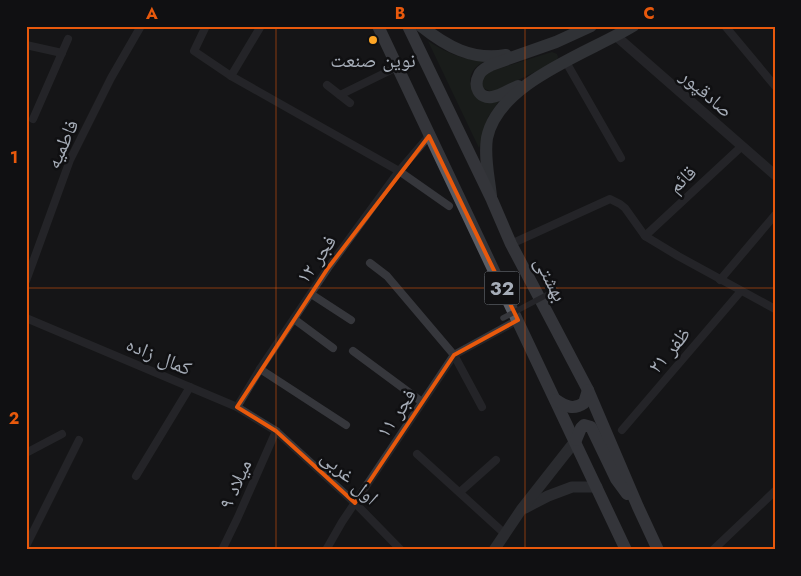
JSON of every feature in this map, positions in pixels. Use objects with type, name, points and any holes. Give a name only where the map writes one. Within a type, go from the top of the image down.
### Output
[{"type":"highway","name":"32","points":[[378,26],[576,440],[626,550]]},
{"type":"highway","name":"بهشتی","points":[[408,26],[492,200],[511,244],[588,390],[658,550]]},
{"type":"highway","points":[[556,400],[565,406],[578,407],[584,403],[588,390]]},
{"type":"highway","points":[[576,440],[584,425],[591,427],[616,479],[638,507]]},
{"type":"main road","points":[[421,26],[439,41],[453,49],[468,54],[499,56],[533,50]]},
{"type":"main road","points":[[591,26],[556,42],[491,65],[479,74],[476,86],[478,92],[490,98],[541,75],[633,26]]},
{"type":"main road","points":[[556,42],[566,62]]},
{"type":"main road","points":[[492,200],[486,152],[487,136],[504,105],[520,89],[541,75]]},
{"type":"main road","points":[[494,550],[576,440]]},
{"type":"main road","points":[[522,510],[548,496],[572,487],[597,487]]},
{"type":"street","name":"فاطمیه","points":[[26,281],[70,160],[111,78],[141,26]]},
{"type":"street","points":[[206,26],[194,51],[232,76],[399,171],[449,206]]},
{"type":"street","points":[[232,76],[261,26]]},
{"type":"street","points":[[725,26],[775,86]]},
{"type":"street","name":"صادقپور","points":[[616,36],[775,175]]},
{"type":"street","points":[[33,119],[68,39]]},
{"type":"street","points":[[26,44],[62,54]]},
{"type":"street","points":[[566,62],[621,158]]},
{"type":"street","points":[[340,95],[397,67]]},
{"type":"street","points":[[327,85],[350,103]]},
{"type":"street","name":"فجر ۱۲","points":[[237,407],[260,369],[328,268],[399,171],[429,136]]},
{"type":"street","name":"قائم","points":[[645,236],[742,146]]},
{"type":"street","points":[[511,244],[610,200],[625,208],[645,236],[720,280],[775,309]]},
{"type":"street","points":[[720,280],[775,215]]},
{"type":"street","points":[[370,263],[387,276],[454,355],[482,407]]},
{"type":"street","points":[[503,318],[556,290]]},
{"type":"street","name":"ظفر ۲۱","points":[[622,430],[741,291]]},
{"type":"street","points":[[311,294],[350,320]]},
{"type":"street","name":"کمال زاده","points":[[26,318],[237,407],[276,431]]},
{"type":"street","points":[[294,319],[334,348]]},
{"type":"street","name":"فجر ۱۱","points":[[326,550],[355,503],[454,355],[518,320]]},
{"type":"street","points":[[353,351],[422,402]]},
{"type":"street","points":[[260,369],[346,425]]},
{"type":"street","points":[[136,476],[190,387]]},
{"type":"street","name":"اول غربی","points":[[276,431],[355,503],[401,550]]},
{"type":"street","name":"میلاد ۹","points":[[222,550],[276,431]]},
{"type":"street","points":[[26,454],[62,434]]},
{"type":"street","points":[[26,546],[79,440]]},
{"type":"street","points":[[417,454],[505,534]]},
{"type":"street","points":[[460,492],[496,460]]},
{"type":"street","points":[[713,550],[775,491]]},
{"type":"highlighted area","points":[[429,136],[518,320],[454,355],[355,503],[276,431],[237,407],[328,268]]},
{"type":"shaded area","points":[[428,41],[455,55],[485,61],[472,72],[470,80],[472,89],[499,101],[488,117],[479,148]]},
{"type":"shaded area","points":[[552,52],[557,54],[556,62],[492,92],[483,88],[480,80],[488,72]]},
{"type":"place","name":"نوین صنعت","points":[[373,40]]}]
